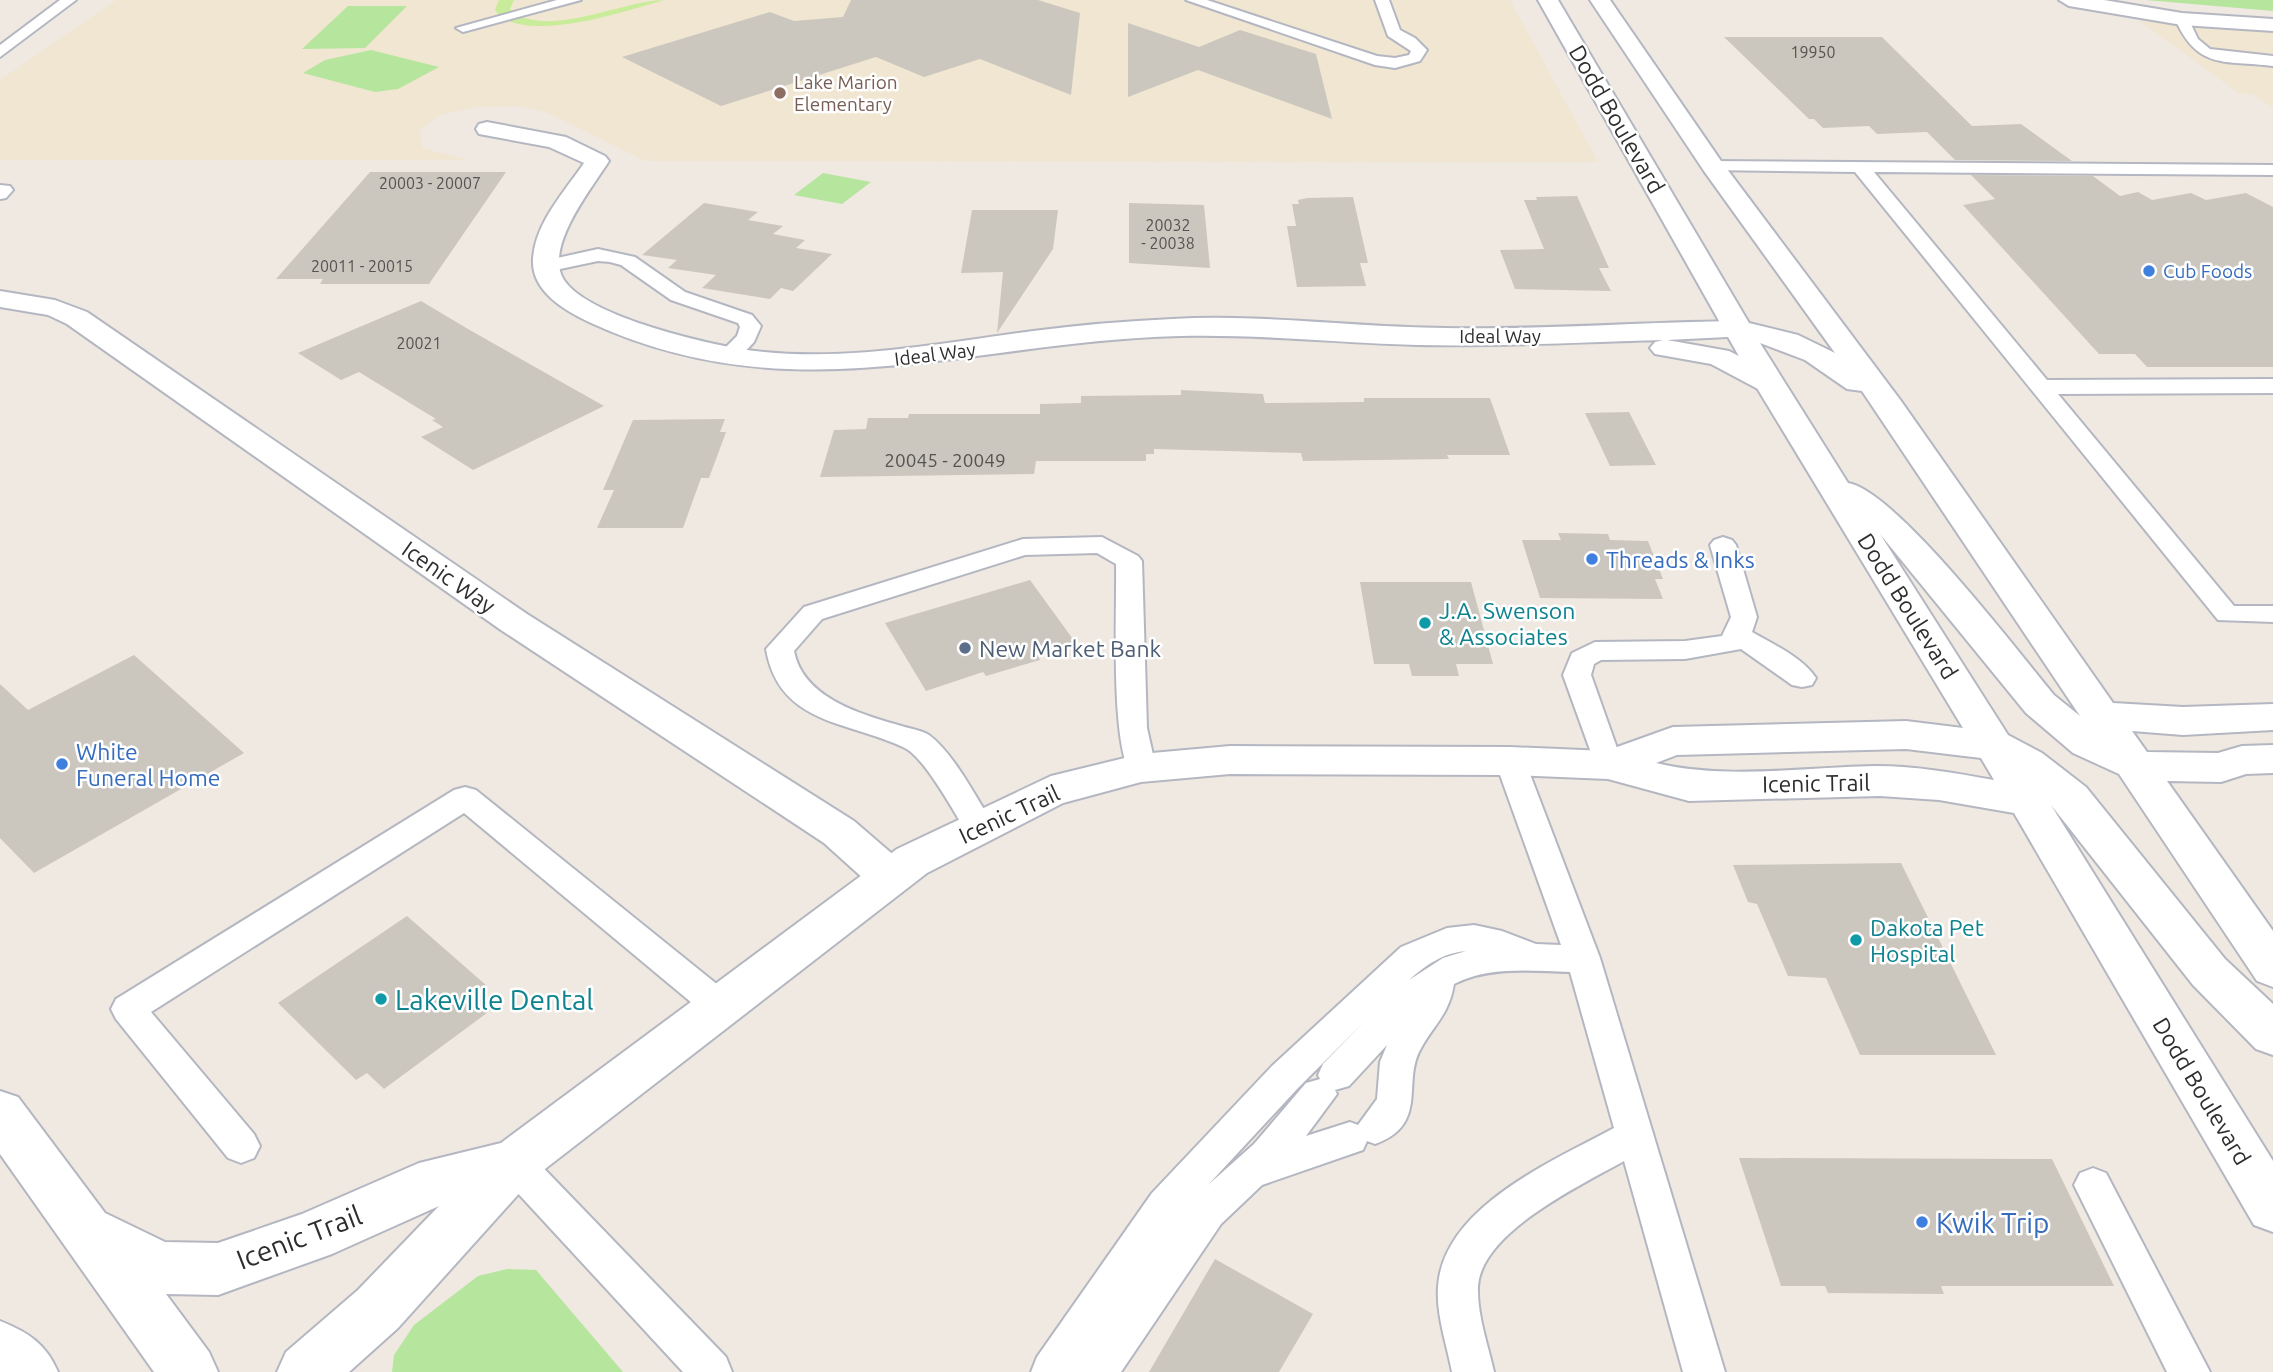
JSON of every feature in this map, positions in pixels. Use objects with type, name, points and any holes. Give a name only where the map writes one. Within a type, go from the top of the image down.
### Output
[{"type":"street","name":"Dodd Boulevard","points":[[1548,0],[1769,383],[1994,745],[2273,1208]]},
{"type":"street","name":"Dodd Boulevard","points":[[1600,0],[1712,166],[1890,408],[2273,968]]},
{"type":"street","points":[[2069,0],[2182,19],[2273,25]]},
{"type":"street","points":[[487,130],[546,138],[582,150],[597,160],[552,234],[547,247],[546,266]]},
{"type":"street","name":"Ideal Way","points":[[546,266],[548,276],[563,295],[592,313],[659,339],[728,356],[794,363],[867,363],[1099,331],[1178,327],[1420,336],[1587,336],[1738,330],[1776,335],[1804,346],[1839,368],[1890,408]]},
{"type":"street","name":"Icenic Way","points":[[0,299],[55,308],[77,318],[514,622],[839,832],[890,877]]},
{"type":"street","name":"Ideal Way","points":[[1587,336],[1719,358],[1769,383]]},
{"type":"street","points":[[1821,464],[1851,495],[1895,529],[2040,704],[2087,743],[2137,766],[2221,768],[2242,760],[2273,759]]},
{"type":"street","points":[[2103,716],[2183,721],[2273,717]]},
{"type":"street","name":"Icenic Trail","points":[[1608,765],[1673,741],[1906,735],[1994,745]]},
{"type":"street","points":[[1994,745],[2028,763],[2071,798],[2209,972],[2273,1035]]},
{"type":"street","name":"Icenic Trail","points":[[306,1372],[378,1309],[514,1163],[722,1008],[912,861],[1051,791],[1141,768],[1230,760],[1510,761],[1608,765],[1689,786],[1880,781],[1939,785],[2025,800]]},
{"type":"street","points":[[0,1112],[189,1372]]},
{"type":"street","name":"Icenic Trail","points":[[86,1231],[161,1268],[218,1269],[313,1236],[419,1187],[514,1163]]},
{"type":"street","points":[[0,1349],[29,1372]]},
{"type":"lane","points":[[0,52],[69,0]]},
{"type":"lane","points":[[463,28],[575,0]]},
{"type":"lane","points":[[1193,0],[1375,60],[1395,63],[1415,58],[1419,50],[1410,41],[1393,33],[1382,0]]},
{"type":"lane","points":[[2182,19],[2192,41],[2206,53],[2273,61]]},
{"type":"lane","points":[[1712,166],[2273,170]]},
{"type":"lane","points":[[1860,167],[2227,614],[2273,614]]},
{"type":"lane","points":[[546,266],[598,255],[628,261],[678,296],[745,320],[751,326],[747,338],[728,356]]},
{"type":"lane","points":[[2042,387],[2273,386]]},
{"type":"lane","points":[[979,827],[947,776],[918,742],[855,722],[809,699],[784,672],[780,649],[813,613],[1023,547],[1102,545],[1129,561],[1133,728],[1141,768]]},
{"type":"lane","points":[[1608,765],[1577,675],[1582,659],[1595,651],[1685,650],[1731,644],[1744,617],[1723,545]]},
{"type":"lane","points":[[1737,635],[1802,677]]},
{"type":"lane","points":[[1510,761],[1583,958],[1704,1372]]},
{"type":"lane","points":[[241,1146],[128,1009],[465,797],[722,1008]]},
{"type":"lane","points":[[1052,1372],[1166,1206],[1186,1182],[1289,1071],[1413,956],[1437,944],[1468,937],[1496,939],[1535,959]]},
{"type":"lane","points":[[1096,1372],[1207,1211],[1266,1156],[1328,1084],[1426,986],[1455,968],[1494,960],[1583,958]]},
{"type":"lane","points":[[1247,1173],[1363,1133],[1393,1111],[1398,1097],[1398,1061],[1404,1046],[1432,1007],[1438,979]]},
{"type":"lane","points":[[1473,1372],[1458,1286],[1462,1261],[1478,1237],[1525,1200],[1635,1136]]},
{"type":"lane","points":[[514,1163],[711,1372]]},
{"type":"lane","points":[[2093,1185],[2189,1372]]},
{"type":"shaded area","name":"Lake Marion Elementary","points":[[116,0],[1510,0],[1598,162],[646,161],[546,112],[518,106],[479,107],[439,115],[419,131],[423,148],[466,160],[0,160],[0,80]]},
{"type":"shaded area","points":[[2126,11],[2273,25],[2273,108],[2253,94],[2240,94]]},
{"type":"green space","points":[[499,0],[514,0],[510,9],[525,18],[543,21],[563,20],[664,0],[576,23],[551,26],[508,21],[495,10]]},
{"type":"green space","points":[[2146,0],[2273,0],[2273,11]]},
{"type":"green space","points":[[348,6],[407,6],[365,48],[302,49]]},
{"type":"green space","points":[[371,50],[439,67],[398,89],[375,92],[303,73],[325,60]]},
{"type":"green space","points":[[823,173],[871,182],[842,204],[794,195]]},
{"type":"green space","points":[[507,1269],[536,1270],[623,1372],[392,1372],[394,1355],[414,1325],[478,1276]]},
{"type":"building","points":[[851,0],[1038,0],[1080,13],[1071,95],[980,59],[924,77],[876,57],[721,106],[622,57],[770,12],[794,21],[843,17]]},
{"type":"building","points":[[1128,23],[1199,47],[1240,30],[1316,54],[1332,119],[1198,70],[1128,97]]},
{"type":"building","points":[[1724,37],[1882,37],[1972,126],[2021,124],[2072,161],[1955,160],[1927,132],[1877,134],[1869,126],[1823,128],[1814,119],[1809,119]]},
{"type":"building","points":[[370,172],[506,172],[429,284],[320,284],[323,279],[276,279]]},
{"type":"building","name":"Cub Foods","points":[[1971,175],[2093,176],[2120,196],[2138,192],[2152,200],[2191,193],[2206,200],[2246,193],[2273,207],[2273,367],[2147,367],[2135,354],[2099,354],[1963,205],[1995,199]]},
{"type":"building","points":[[1577,196],[1609,268],[1599,268],[1611,291],[1515,289],[1500,250],[1544,249],[1524,200]]},
{"type":"building","points":[[1353,197],[1368,263],[1360,263],[1366,286],[1297,287],[1287,226],[1296,226],[1292,204],[1299,204],[1298,200],[1307,198]]},
{"type":"building","points":[[704,203],[758,212],[748,220],[783,226],[773,234],[805,240],[796,248],[832,254],[793,291],[781,288],[770,299],[702,288],[716,275],[668,268],[677,260],[642,255]]},
{"type":"building","points":[[1129,203],[1204,205],[1210,268],[1129,263]]},
{"type":"building","points":[[972,210],[1058,210],[1053,249],[997,333],[1003,272],[961,273]]},
{"type":"building","points":[[421,301],[604,406],[473,470],[421,437],[443,427],[432,420],[436,419],[359,372],[341,380],[298,353]]},
{"type":"building","points":[[1181,390],[1263,394],[1265,403],[1364,402],[1364,398],[1490,398],[1510,455],[1447,455],[1449,459],[1303,461],[1301,453],[1154,449],[1154,454],[1146,454],[1146,461],[1036,461],[1034,474],[820,477],[834,430],[866,429],[868,418],[908,418],[909,414],[1040,414],[1040,404],[1081,403],[1081,396],[1181,395]]},
{"type":"building","points":[[1629,412],[1656,465],[1610,466],[1585,413]]},
{"type":"building","points":[[725,419],[720,432],[726,432],[709,478],[701,478],[683,528],[597,528],[614,490],[603,490],[633,420]]},
{"type":"building","name":"Threads & Inks","points":[[1558,533],[1608,534],[1610,540],[1648,541],[1663,579],[1655,579],[1663,599],[1540,598],[1522,540],[1561,540]]},
{"type":"building","name":"New Market Bank","points":[[1030,580],[1075,642],[1037,654],[1040,660],[986,676],[983,672],[926,691],[885,623]]},
{"type":"building","name":"J.A. Swenson & Associates","points":[[1360,582],[1471,582],[1493,664],[1456,664],[1459,676],[1412,676],[1409,664],[1374,664]]},
{"type":"building","name":"White Funeral Home","points":[[134,655],[244,753],[34,873],[0,838],[0,684],[28,710]]},
{"type":"building","name":"Dakota Pet Hospital","points":[[1901,863],[1996,1055],[1860,1055],[1826,978],[1788,976],[1757,904],[1748,902],[1733,865]]},
{"type":"building","name":"Lakeville Dental","points":[[407,916],[487,986],[475,995],[491,1010],[384,1089],[367,1073],[356,1080],[278,1003]]},
{"type":"building","name":"Kwik Trip","points":[[1739,1158],[2052,1159],[2114,1286],[1941,1286],[1944,1294],[1828,1293],[1825,1286],[1781,1286]]},
{"type":"building","points":[[1215,1259],[1313,1314],[1279,1372],[1149,1372]]},
{"type":"place","name":"Lake Marion Elementary","points":[[780,93]]},
{"type":"place","name":"Cub Foods","points":[[2149,271]]},
{"type":"place","name":"Threads & Inks","points":[[1592,559]]},
{"type":"place","name":"J.A. Swenson & Associates","points":[[1425,623]]},
{"type":"place","name":"New Market Bank","points":[[965,648]]},
{"type":"place","name":"White Funeral Home","points":[[62,764]]},
{"type":"place","name":"Dakota Pet Hospital","points":[[1856,940]]},
{"type":"place","name":"Lakeville Dental","points":[[381,999]]},
{"type":"place","name":"Kwik Trip","points":[[1922,1222]]}]
